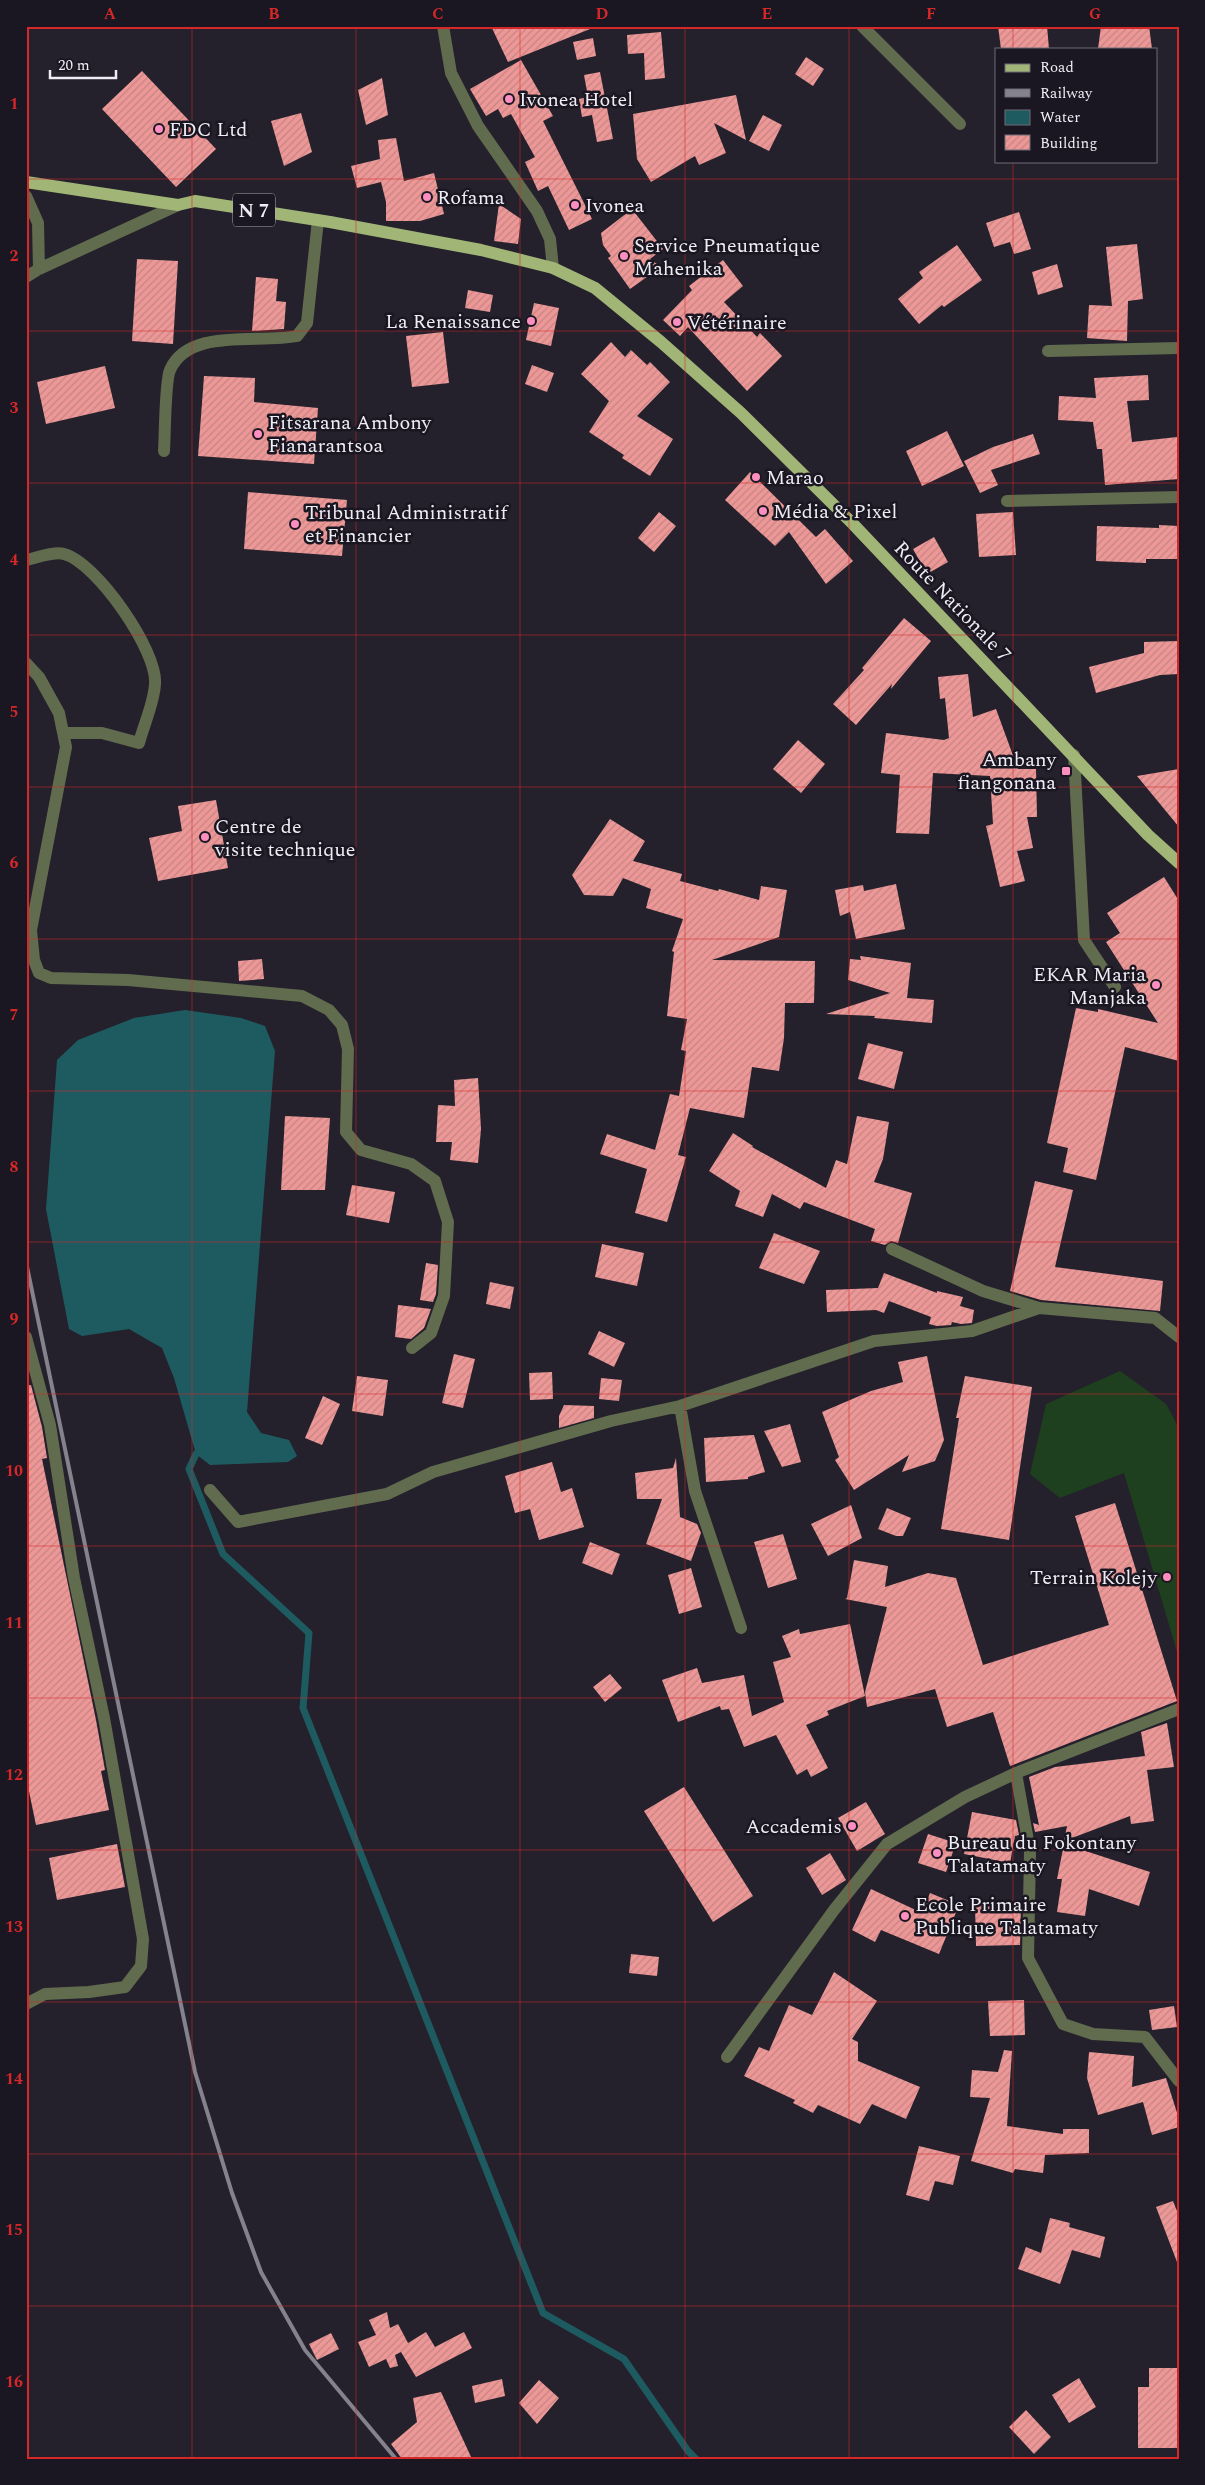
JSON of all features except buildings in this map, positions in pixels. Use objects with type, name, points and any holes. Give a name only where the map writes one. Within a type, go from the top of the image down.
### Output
[{"type":"main road","name":"N 7","points":[[26,182],[178,205],[194,201],[324,221]]},
{"type":"main road","name":"Route Nationale 7","points":[[324,221],[431,241],[553,268],[594,288],[661,342],[741,413],[853,524],[1148,835],[1179,863]]},
{"type":"street","points":[[444,26],[451,73],[478,126],[537,211],[550,239],[553,268]]},
{"type":"street","points":[[862,26],[960,124]]},
{"type":"street","points":[[26,196],[38,223],[39,269]]},
{"type":"street","points":[[26,277],[39,269],[178,205]]},
{"type":"street","points":[[164,451],[169,371],[181,353],[198,344],[247,339],[283,339],[297,336],[307,323],[324,221]]},
{"type":"street","points":[[1048,351],[1179,348]]},
{"type":"street","points":[[1007,501],[1179,497]]},
{"type":"street","points":[[26,560],[62,553],[75,558],[95,575],[143,640],[154,666],[155,684],[139,743],[102,733],[63,733]]},
{"type":"street","points":[[26,663],[39,677],[59,713],[66,747],[56,808],[31,930],[34,960],[39,973],[51,978],[128,980],[302,996],[329,1010],[342,1025],[348,1049],[346,1132],[361,1150],[411,1164],[435,1181],[448,1222],[444,1296],[431,1333],[412,1348]]},
{"type":"street","points":[[1074,755],[1084,940],[1114,987]]},
{"type":"street","points":[[892,1249],[983,1291],[1039,1308],[1155,1318],[1179,1337]]},
{"type":"street","points":[[210,1490],[238,1522],[387,1494],[433,1472],[611,1421],[680,1406],[874,1341],[972,1331],[1039,1308]]},
{"type":"street","points":[[26,1338],[50,1425],[74,1578],[104,1718],[143,1939],[141,1966],[125,1987],[89,1992],[45,1994],[26,2004]]},
{"type":"street","points":[[680,1406],[695,1491],[741,1628]]},
{"type":"street","points":[[727,2057],[834,1910],[887,1844],[965,1797],[1016,1773],[1179,1709]]},
{"type":"street","points":[[1016,1773],[1030,1852],[1028,1958],[1063,2024],[1092,2034],[1145,2037],[1179,2081]]},
{"type":"green space","name":"Terrain Kolejy","points":[[1120,1371],[1166,1404],[1179,1428],[1178,1655],[1124,1473],[1060,1498],[1030,1474],[1046,1404]]},
{"type":"water","points":[[185,1010],[241,1018],[265,1026],[275,1051],[247,1412],[261,1433],[289,1440],[297,1456],[288,1462],[210,1465],[196,1454],[174,1378],[162,1348],[129,1329],[82,1336],[69,1329],[46,1209],[57,1060],[78,1040],[134,1018]]},
{"type":"waterway","points":[[196,1454],[189,1469],[223,1554],[309,1633],[303,1708],[543,2313],[624,2359],[688,2451],[696,2459]]},
{"type":"railway","points":[[26,1262],[195,2072],[232,2193],[261,2272],[305,2350],[396,2459]]},
{"type":"place","name":"Ivonea Hotel","points":[[509,99]]},
{"type":"place","name":"FDC Ltd","points":[[159,129]]},
{"type":"place","name":"Rofama","points":[[427,197]]},
{"type":"place","name":"Ivonea","points":[[575,205]]},
{"type":"place","name":"Service Pneumatique Mahenika","points":[[624,256]]},
{"type":"place","name":"La Renaissance","points":[[531,321]]},
{"type":"place","name":"Vétérinaire","points":[[677,322]]},
{"type":"place","name":"Fitsarana Ambony Fianarantsoa","points":[[258,434]]},
{"type":"place","name":"Marao","points":[[756,477]]},
{"type":"place","name":"Média & Pixel","points":[[763,511]]},
{"type":"place","name":"Tribunal Administratif et Financier","points":[[295,524]]},
{"type":"place","name":"Ambany fiangonana","points":[[1066,771]]},
{"type":"place","name":"Centre de visite technique","points":[[205,837]]},
{"type":"place","name":"EKAR Maria Manjaka","points":[[1156,985]]},
{"type":"place","name":"Terrain Kolejy","points":[[1167,1577]]},
{"type":"place","name":"Accademis","points":[[852,1826]]},
{"type":"place","name":"Bureau du Fokontany Talatamaty","points":[[937,1853]]},
{"type":"place","name":"Ecole Primaire Publique Talatamaty","points":[[905,1916]]}]
